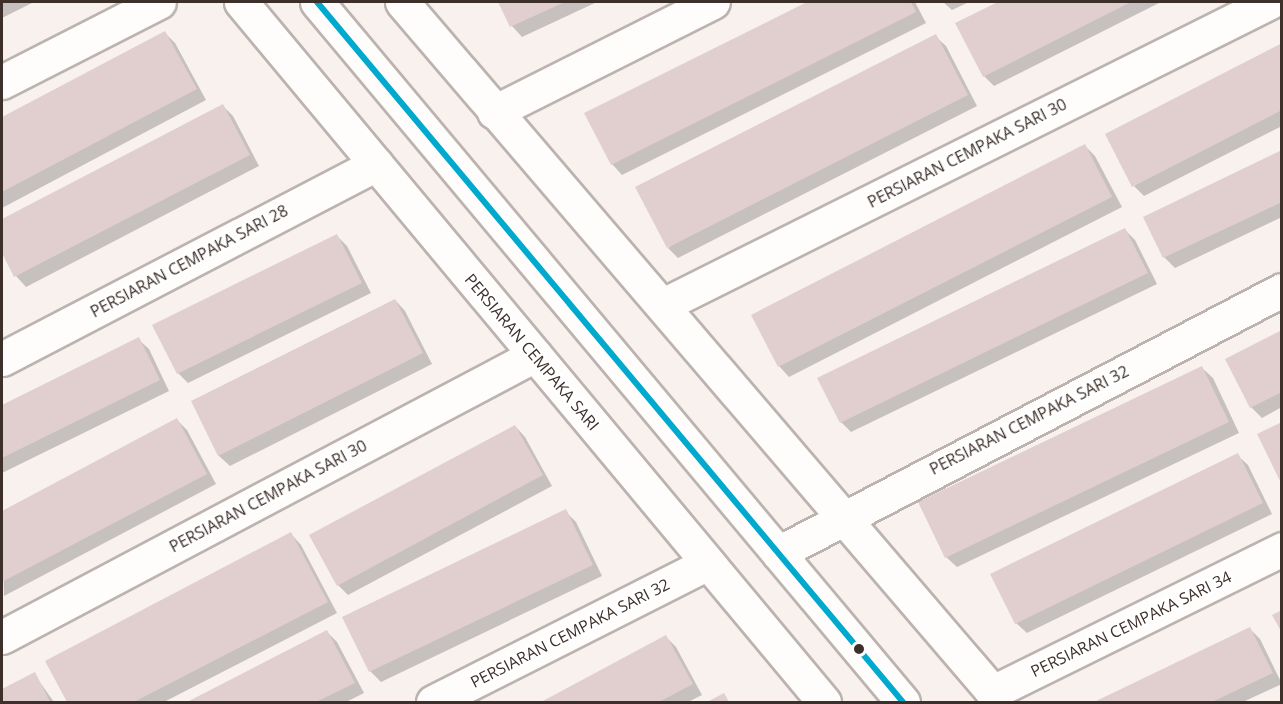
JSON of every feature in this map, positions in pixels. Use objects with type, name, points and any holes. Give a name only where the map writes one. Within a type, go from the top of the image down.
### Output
[{"type":"street","points":[[2,82],[159,2]]},
{"type":"street","name":"PERSIARAN CEMPAKA SARI","points":[[241,2],[824,702]]},
{"type":"street","points":[[317,2],[903,702]]},
{"type":"street","points":[[402,2],[842,516]]},
{"type":"street","points":[[494,112],[713,2]]},
{"type":"street","name":"PERSIARAN CEMPAKA SARI 30","points":[[663,305],[1270,2]]},
{"type":"street","name":"PERSIARAN CEMPAKA SARI 28","points":[[2,359],[376,164]]},
{"type":"street","name":"PERSIARAN CEMPAKA SARI 32","points":[[778,553],[842,516],[1281,290]]},
{"type":"street","name":"PERSIARAN CEMPAKA SARI 30","points":[[2,637],[535,355]]},
{"type":"street","name":"PERSIARAN CEMPAKA SARI 34","points":[[842,516],[981,682],[990,689],[999,689],[1281,549]]},
{"type":"street","name":"PERSIARAN CEMPAKA SARI 32","points":[[433,702],[708,563]]},
{"type":"building","points":[[498,2],[565,2],[510,27]]},
{"type":"building","points":[[807,2],[911,2],[916,12],[611,165],[584,113]]},
{"type":"building","points":[[998,2],[1131,2],[983,77],[955,23]]},
{"type":"building","points":[[165,31],[197,89],[2,192],[2,117]]},
{"type":"building","points":[[936,34],[968,95],[667,248],[635,187]]},
{"type":"building","points":[[1282,43],[1282,110],[1132,187],[1105,134]]},
{"type":"building","points":[[223,104],[250,155],[14,277],[2,253],[2,219]]},
{"type":"building","points":[[1085,144],[1112,197],[778,367],[751,315]]},
{"type":"building","points":[[1282,150],[1282,202],[1163,258],[1143,217]]},
{"type":"building","points":[[1125,228],[1148,273],[840,423],[817,378]]},
{"type":"building","points":[[337,234],[362,283],[177,374],[152,325]]},
{"type":"building","points":[[395,299],[423,353],[218,456],[191,401]]},
{"type":"building","points":[[1282,330],[1282,392],[1250,408],[1225,359]]},
{"type":"building","points":[[139,337],[160,380],[2,458],[2,405]]},
{"type":"building","points":[[1202,366],[1229,422],[945,558],[918,502]]},
{"type":"building","points":[[177,418],[207,474],[2,582],[2,511]]},
{"type":"building","points":[[1282,422],[1282,485],[1257,434]]},
{"type":"building","points":[[515,425],[543,475],[337,586],[309,535]]},
{"type":"building","points":[[1238,453],[1263,503],[1015,624],[990,574]]},
{"type":"building","points":[[566,509],[593,565],[369,672],[342,617]]},
{"type":"building","points":[[291,532],[328,602],[134,702],[67,702],[45,661]]},
{"type":"building","points":[[1282,610],[1282,633],[1272,615]]},
{"type":"building","points":[[1250,627],[1273,673],[1212,702],[1094,702]]},
{"type":"building","points":[[327,630],[355,683],[316,702],[187,702]]},
{"type":"building","points":[[666,635],[693,684],[659,702],[541,702]]},
{"type":"building","points":[[35,672],[50,702],[2,702],[2,689]]},
{"type":"building","points":[[724,693],[729,702],[707,702]]},
{"type":"transit line","points":[[317,2],[903,702]]}]
